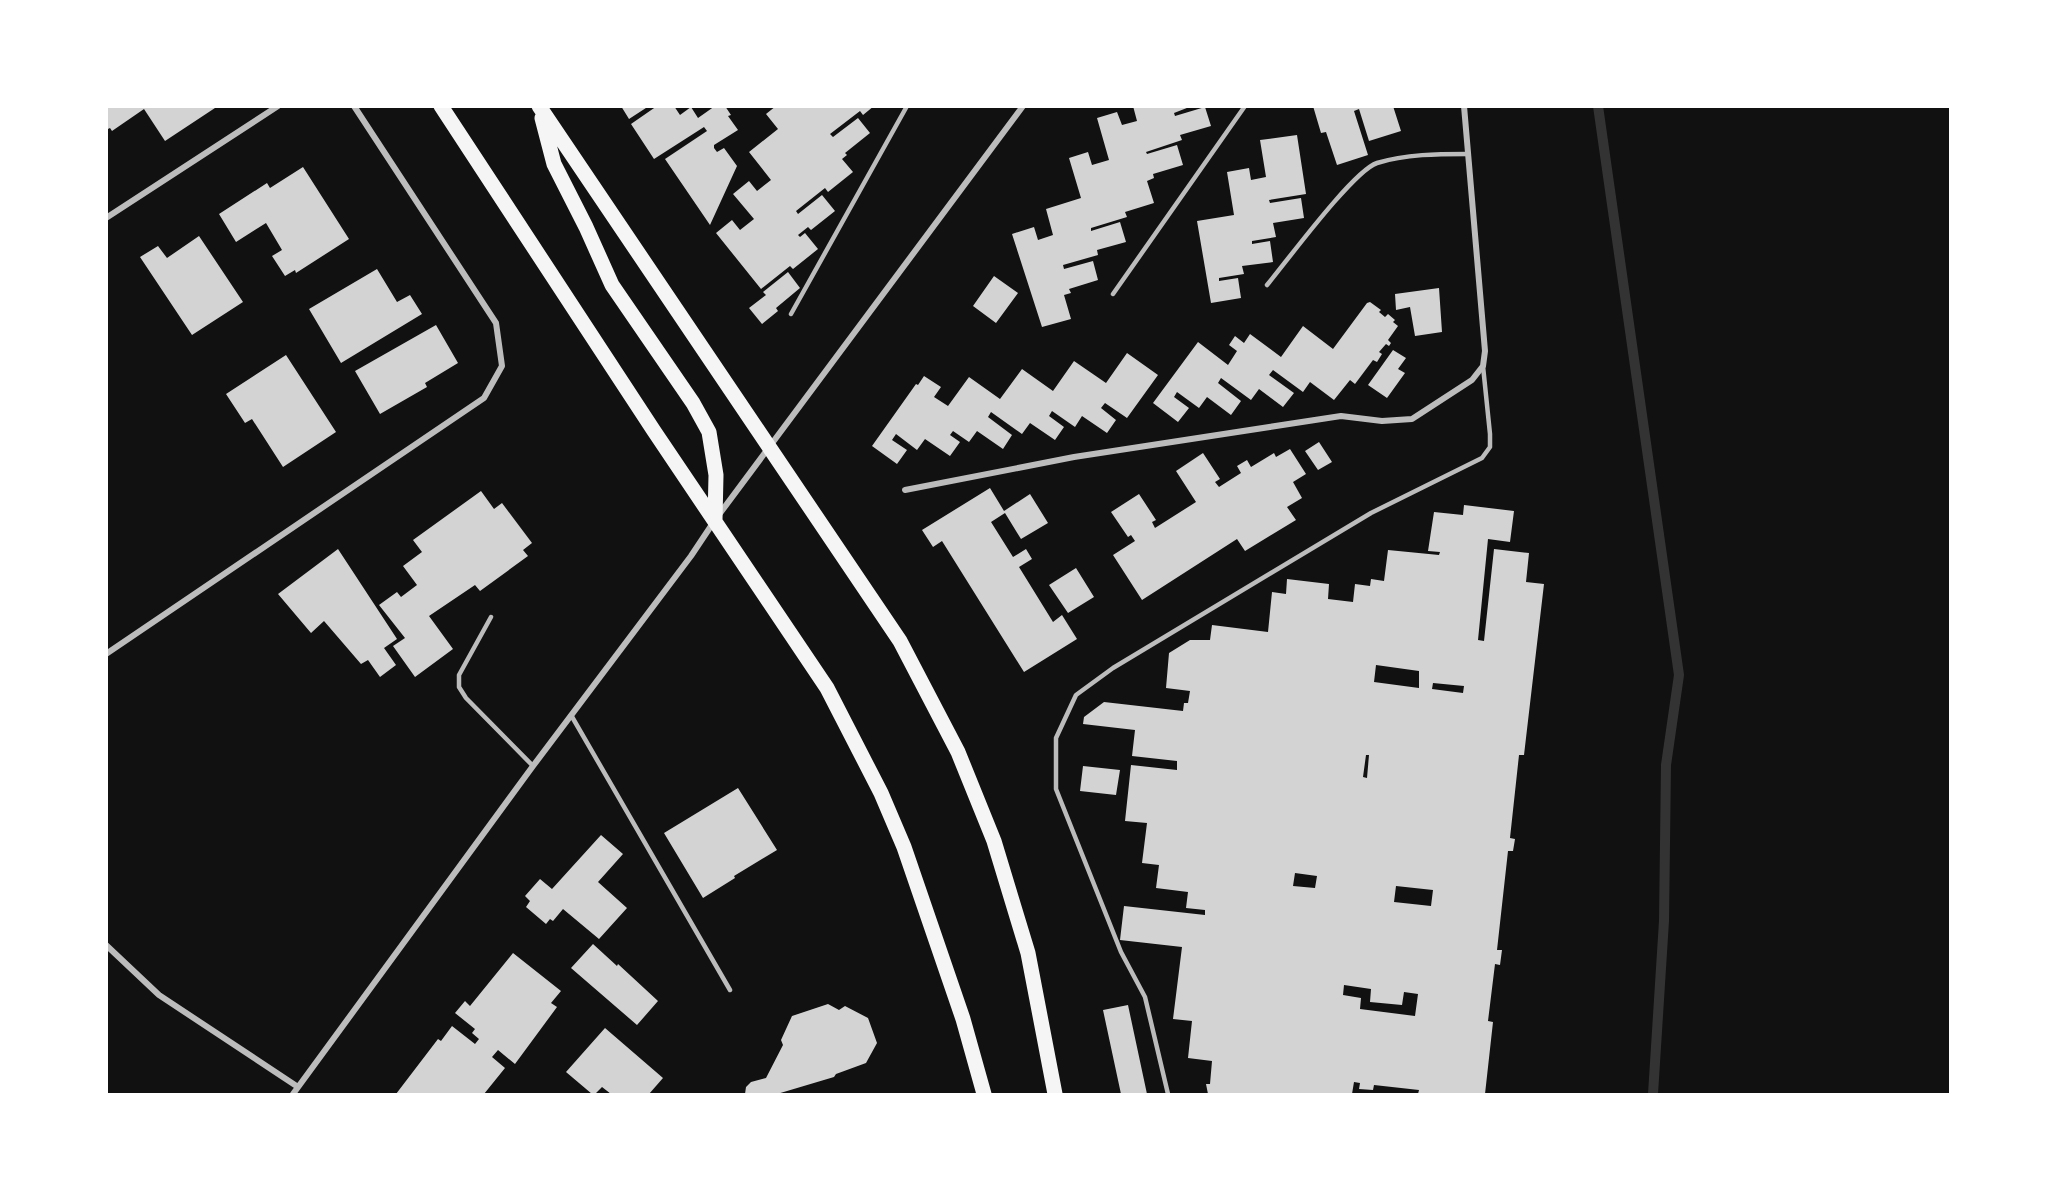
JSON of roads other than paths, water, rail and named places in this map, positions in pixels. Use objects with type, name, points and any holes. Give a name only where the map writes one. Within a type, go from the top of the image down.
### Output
[{"type":"main road","points":[[441,106],[654,431],[827,688],[881,793],[904,848],[960,1008],[984,1095]]},
{"type":"main road","points":[[539,107],[554,164],[612,285],[693,403],[709,432],[716,475],[715,520]]},
{"type":"main road","points":[[539,107],[900,641],[958,752],[994,841],[1028,952],[1055,1095]]},
{"type":"street","points":[[106,218],[278,106]]},
{"type":"street","points":[[106,654],[484,398],[502,366],[496,322],[354,106]]},
{"type":"street","points":[[293,1095],[533,766],[1023,106]]},
{"type":"street","points":[[905,489],[1074,457],[1341,416],[1382,422],[1412,419],[1472,380],[1483,366],[1485,351],[1464,106]]},
{"type":"street","points":[[106,945],[159,995],[298,1088]]},
{"type":"lane","points":[[791,314],[907,106]]},
{"type":"lane","points":[[1113,294],[1245,106]]},
{"type":"lane","points":[[1267,285],[1355,177],[1375,163],[1421,155],[1468,154]]},
{"type":"lane","points":[[1168,1095],[1145,997],[1121,952],[1056,789],[1056,738],[1076,695],[1113,668],[1371,513],[1482,458],[1490,447],[1483,366]]},
{"type":"lane","points":[[491,617],[459,675],[459,687],[466,698],[533,766]]},
{"type":"lane","points":[[572,715],[730,990]]},
{"type":"waterway","points":[[1598,106],[1679,675],[1666,765],[1664,921],[1653,1094]]}]
